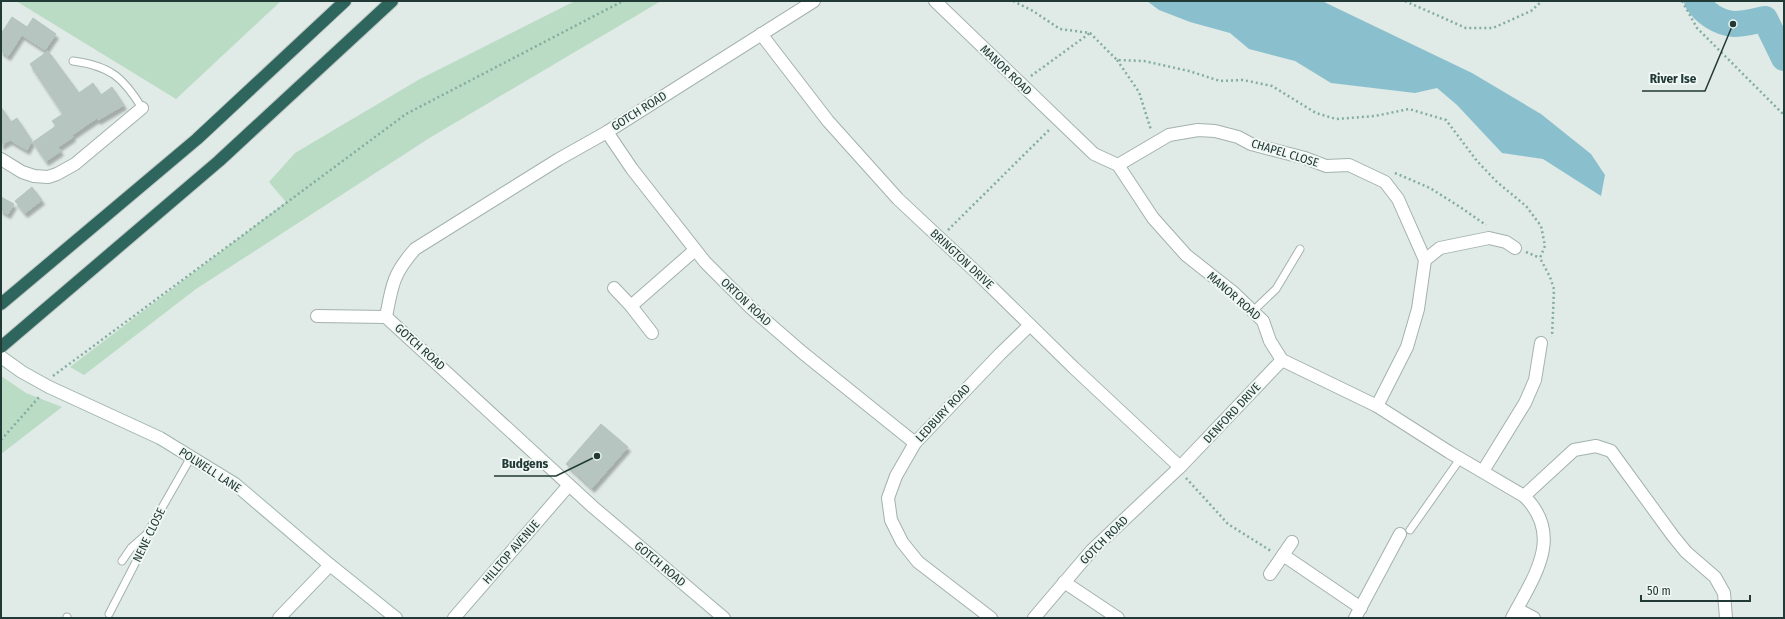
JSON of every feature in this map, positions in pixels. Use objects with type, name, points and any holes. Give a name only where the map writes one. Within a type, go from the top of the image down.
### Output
[{"type":"highway","points":[[1,304],[197,139],[344,1]]},
{"type":"highway","points":[[1,347],[219,161],[392,1]]},
{"type":"street","name":"GOTCH ROAD","points":[[724,618],[599,512],[386,317],[393,281],[402,264],[415,249],[559,159],[607,132],[814,1]]},
{"type":"street","name":"MANOR ROAD","points":[[935,1],[1094,154],[1118,166],[1153,218],[1186,256],[1234,293],[1263,321],[1270,341],[1282,360]]},
{"type":"street","name":"BRINGTON DRIVE","points":[[761,34],[828,121],[898,200],[940,238],[1180,467]]},
{"type":"street","points":[[1,159],[22,172],[34,176],[48,177],[58,174],[75,164],[142,108]]},
{"type":"street","name":"CHAPEL CLOSE","points":[[1118,166],[1155,142],[1169,135],[1198,130],[1215,131],[1238,137],[1251,144],[1305,158],[1326,166],[1349,165],[1384,182],[1398,199],[1425,260]]},
{"type":"street","name":"ORTON ROAD","points":[[607,132],[632,169],[695,250],[751,308],[803,353],[915,443]]},
{"type":"street","points":[[1377,406],[1407,348],[1418,309],[1425,260],[1440,248],[1489,238],[1506,242],[1515,248]]},
{"type":"street","points":[[631,306],[695,250]]},
{"type":"street","points":[[614,288],[631,306],[652,333]]},
{"type":"street","points":[[317,316],[386,317]]},
{"type":"street","name":"LEDBURY ROAD","points":[[991,618],[918,562],[902,542],[891,520],[888,498],[896,476],[915,443],[979,375],[1030,325]]},
{"type":"street","points":[[1483,471],[1525,403],[1535,380],[1540,344]]},
{"type":"street","name":"POLWELL LANE","points":[[1,357],[36,380],[51,382],[160,438],[235,484],[330,565],[396,618]]},
{"type":"street","points":[[1282,360],[1377,406],[1460,459],[1524,496],[1532,505],[1542,525],[1545,540],[1541,562],[1514,614],[1534,618]]},
{"type":"street","name":"DENFORD DRIVE","points":[[1180,467],[1282,360]]},
{"type":"street","points":[[1524,496],[1574,450],[1596,446],[1611,451],[1686,552],[1715,578],[1724,593],[1726,618]]},
{"type":"street","name":"GOTCH ROAD","points":[[1034,618],[1092,550],[1180,467]]},
{"type":"street","name":"HILLTOP AVENUE","points":[[454,618],[569,485]]},
{"type":"street","points":[[1283,555],[1358,613],[1405,532]]},
{"type":"street","points":[[1270,574],[1292,542]]},
{"type":"street","points":[[279,618],[330,565]]},
{"type":"street","points":[[1064,582],[1118,618]]},
{"type":"lane","points":[[73,61],[91,63],[114,74],[130,89],[142,108]]},
{"type":"lane","points":[[1253,311],[1276,289],[1300,249]]},
{"type":"lane","name":"NENE CLOSE","points":[[109,614],[140,554],[147,534],[191,457]]},
{"type":"lane","points":[[1405,532],[1460,459]]},
{"type":"lane","points":[[122,561],[131,548],[147,534]]},
{"type":"path","points":[[1,440],[51,382],[406,114],[623,1]]},
{"type":"path","points":[[1013,1],[1033,11],[1060,29],[1090,33],[1116,60],[1139,92],[1155,142]]},
{"type":"path","points":[[1405,1],[1466,28],[1493,28],[1530,11],[1542,1]]},
{"type":"path","points":[[1682,1],[1696,28],[1784,115]]},
{"type":"path","points":[[1020,84],[1090,33]]},
{"type":"path","points":[[1116,60],[1144,61],[1189,71],[1220,81],[1243,80],[1272,86],[1316,112],[1336,119],[1375,116],[1409,109],[1446,120],[1477,161],[1497,182],[1526,206],[1541,226],[1545,246],[1540,258],[1550,277],[1554,289],[1552,342],[1540,344]]},
{"type":"path","points":[[940,238],[1058,121]]},
{"type":"path","points":[[1374,176],[1385,171],[1400,174],[1430,188],[1486,226]]},
{"type":"path","points":[[1180,467],[1186,478],[1228,524],[1271,552],[1283,555]]},
{"type":"green space","points":[[16,1],[281,1],[176,99]]},
{"type":"green space","points":[[575,1],[661,1],[431,137],[196,289],[84,375],[70,367],[286,202],[269,182],[295,153],[420,79]]},
{"type":"green space","points":[[1,376],[26,393],[62,407],[1,454]]},
{"type":"water","points":[[1147,1],[1322,1],[1472,73],[1541,114],[1591,154],[1605,175],[1601,196],[1543,159],[1502,153],[1457,105],[1437,88],[1415,93],[1331,83],[1295,61],[1249,49],[1230,33],[1190,22],[1159,10]]},
{"type":"building","points":[[12,17],[27,27],[8,56],[1,51],[1,34]]},
{"type":"building","points":[[33,18],[56,34],[45,50],[22,35]]},
{"type":"building","points":[[48,51],[79,93],[93,83],[101,95],[112,87],[124,105],[98,120],[97,118],[72,135],[73,137],[58,147],[61,151],[46,161],[33,142],[56,126],[52,121],[63,114],[30,64]]},
{"type":"building","points":[[1,107],[11,122],[17,118],[32,141],[27,150],[10,140],[1,145]]},
{"type":"building","points":[[32,187],[42,200],[25,213],[15,201]]},
{"type":"building","points":[[1,197],[14,204],[8,214],[1,210]]},
{"type":"building","points":[[601,424],[628,447],[592,488],[566,464]]},
{"type":"waterway","points":[[1697,1],[1712,17],[1723,22],[1742,24],[1765,19],[1784,58]]},
{"type":"place","name":"River Ise","points":[[1733,24]]},
{"type":"place","name":"Budgens","points":[[597,456]]}]
